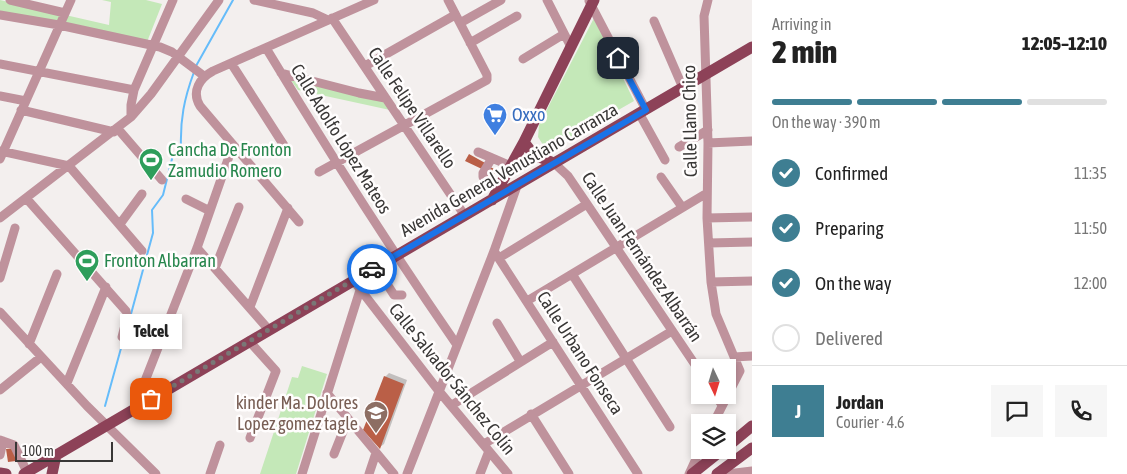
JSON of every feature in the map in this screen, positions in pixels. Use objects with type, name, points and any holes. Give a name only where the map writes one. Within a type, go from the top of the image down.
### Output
[{"type":"main road","points":[[492,200],[524,142],[591,2]]},
{"type":"main road","name":"Avenida General Venustiano Carranza","points":[[26,473],[268,330],[356,285],[376,267],[752,47]]},
{"type":"main road","points":[[524,142],[534,155],[554,163]]},
{"type":"main road","points":[[736,439],[752,426]]},
{"type":"main road","points":[[717,474],[752,448]]},
{"type":"main road","points":[[52,474],[56,454]]},
{"type":"main road","points":[[690,474],[710,459]]},
{"type":"main road","points":[[0,473],[6,474]]},
{"type":"street","points":[[10,0],[65,13]]},
{"type":"street","points":[[71,0],[1,154],[70,166],[142,251]]},
{"type":"street","points":[[131,117],[134,90],[173,0]]},
{"type":"street","points":[[0,218],[70,166],[131,117],[178,58],[219,0]]},
{"type":"street","points":[[254,0],[313,13],[330,19]]},
{"type":"street","points":[[0,15],[59,25],[153,46],[166,50],[198,72],[232,63],[374,0]]},
{"type":"street","points":[[319,172],[487,80],[487,75],[448,0]]},
{"type":"street","points":[[365,66],[458,19],[501,0]]},
{"type":"street","points":[[547,0],[571,47]]},
{"type":"street","name":"Calle Llano Chico","points":[[708,0],[704,16],[708,130],[707,218],[711,282],[716,314],[739,372],[722,405]]},
{"type":"street","points":[[591,2],[665,160]]},
{"type":"street","points":[[470,43],[517,16]]},
{"type":"street","name":"Calle Felipe Villarello","points":[[330,19],[365,66],[465,216]]},
{"type":"street","points":[[654,21],[683,88]]},
{"type":"street","points":[[523,59],[564,34]]},
{"type":"street","name":"Calle Adolfo López Mateos","points":[[266,48],[335,164],[395,256],[457,345]]},
{"type":"street","points":[[232,63],[285,148]]},
{"type":"street","points":[[0,64],[134,90]]},
{"type":"street","points":[[198,72],[197,102],[299,222]]},
{"type":"street","points":[[281,72],[359,94],[385,98]]},
{"type":"street","points":[[0,96],[26,100]]},
{"type":"street","points":[[21,110],[116,130],[162,180]]},
{"type":"street","points":[[679,147],[708,130]]},
{"type":"street","points":[[708,143],[752,141]]},
{"type":"street","points":[[134,409],[197,248],[234,144]]},
{"type":"street","points":[[478,152],[511,166]]},
{"type":"street","points":[[492,158],[483,176],[499,188]]},
{"type":"street","name":"Calle Juan Fernández Albarrán","points":[[554,163],[564,172],[588,204],[691,359]]},
{"type":"street","points":[[660,177],[682,207]]},
{"type":"street","points":[[407,474],[438,390],[497,254],[517,186]]},
{"type":"street","points":[[120,224],[142,194]]},
{"type":"street","points":[[527,301],[615,246],[707,194]]},
{"type":"street","points":[[26,198],[106,287],[127,314],[122,337]]},
{"type":"street","points":[[186,199],[210,211]]},
{"type":"street","points":[[497,254],[588,204]]},
{"type":"street","points":[[215,268],[239,207]]},
{"type":"street","points":[[250,307],[288,208]]},
{"type":"street","points":[[0,209],[10,210]]},
{"type":"street","points":[[707,218],[752,218]]},
{"type":"street","points":[[0,278],[15,228]]},
{"type":"street","points":[[709,243],[752,242]]},
{"type":"street","points":[[197,248],[268,330]]},
{"type":"street","name":"Calle Urbano Fonseca","points":[[497,254],[638,474]]},
{"type":"street","points":[[376,267],[394,295],[402,295]]},
{"type":"street","points":[[29,344],[57,274]]},
{"type":"street","points":[[572,274],[670,427]]},
{"type":"street","points":[[711,282],[752,281]]},
{"type":"street","points":[[302,474],[327,393],[356,285]]},
{"type":"street","name":"Calle Salvador Sánchez Colín","points":[[356,285],[438,390],[508,474]]},
{"type":"street","points":[[67,383],[106,287]]},
{"type":"street","points":[[0,312],[41,357],[156,474]]},
{"type":"street","points":[[497,323],[520,361]]},
{"type":"street","points":[[480,474],[486,447],[531,414],[672,331]]},
{"type":"street","points":[[249,341],[276,371],[250,438]]},
{"type":"street","points":[[452,405],[553,342]]},
{"type":"street","points":[[734,357],[752,356]]},
{"type":"street","points":[[0,390],[41,357]]},
{"type":"street","points":[[327,393],[394,474]]},
{"type":"street","points":[[718,414],[722,405]]},
{"type":"street","points":[[531,414],[569,474]]},
{"type":"street","points":[[334,454],[348,419]]},
{"type":"street","points":[[0,456],[2,440],[16,446],[26,473]]},
{"type":"street","points":[[210,474],[220,445]]},
{"type":"street","points":[[736,450],[738,460]]},
{"type":"street","points":[[369,474],[376,454]]},
{"type":"street","points":[[690,474],[696,459]]},
{"type":"street","points":[[727,474],[752,471]]},
{"type":"green space","points":[[0,0],[109,25],[111,2],[102,0],[146,0],[162,4],[147,42],[0,11]]},
{"type":"green space","points":[[594,18],[634,101],[547,151],[538,137],[539,125]]},
{"type":"green space","points":[[290,79],[383,101],[390,110],[298,90]]},
{"type":"green space","points":[[302,366],[327,374],[296,474],[260,474],[292,377],[298,378]]},
{"type":"building","points":[[469,154],[487,164],[484,170],[465,161]]},
{"type":"building","points":[[524,161],[528,167],[523,171],[519,167]]},
{"type":"building","points":[[490,167],[497,170],[493,177],[486,173]]},
{"type":"building","points":[[384,376],[404,384],[380,449],[363,430]]},
{"type":"building","points":[[14,448],[16,461],[8,462],[6,449]]},
{"type":"waterway","points":[[196,66],[233,0]]},
{"type":"waterway","points":[[131,314],[153,233],[152,210],[163,195],[173,155],[181,148],[183,110],[194,72]]},
{"type":"waterway","points":[[105,406],[123,341]]},
{"type":"way so far","points":[[151,399],[372,269]]},
{"type":"place","name":"Oxxo","points":[[495,136]]},
{"type":"place","name":"Cancha De Fronton Zamudio Romero","points":[[151,181]]},
{"type":"place","name":"Fronton Albarran","points":[[87,282]]},
{"type":"place","name":"Telcel","points":[[151,399]]},
{"type":"place","name":"kinder Ma. Dolores Lopez gomez tagle","points":[[376,434]]},
{"type":"route","points":[[372,269],[646,110],[618,58]]}]
